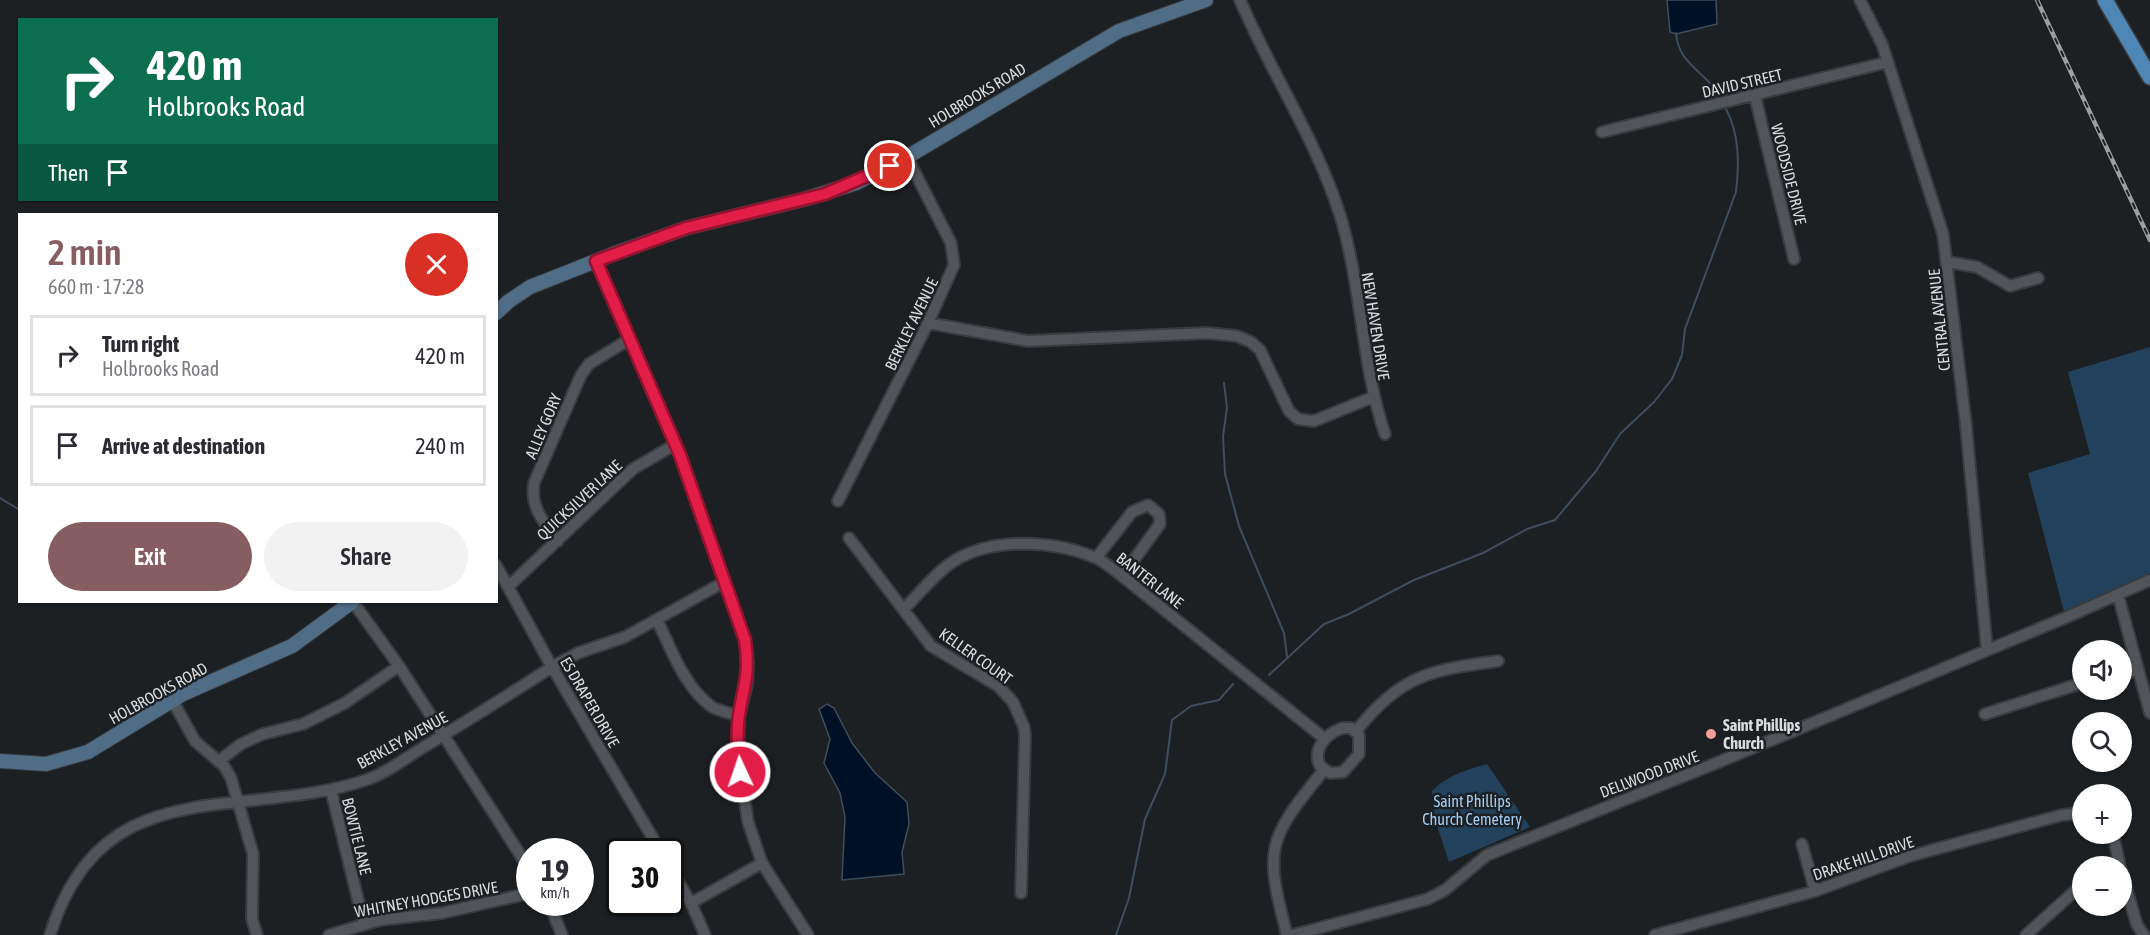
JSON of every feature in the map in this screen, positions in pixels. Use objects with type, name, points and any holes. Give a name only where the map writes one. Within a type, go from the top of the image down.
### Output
[{"type":"main road","points":[[2105,0],[2150,77]]},
{"type":"street","name":"HOLBROOKS ROAD","points":[[498,312],[509,301],[530,287],[686,228],[825,194],[856,183],[907,157],[1109,36],[1140,22],[1206,0]]},
{"type":"street","name":"NEW HAVEN DRIVE","points":[[928,323],[1028,341],[1207,333],[1237,336],[1251,342],[1260,350],[1289,411],[1298,419],[1314,421],[1373,398],[1348,251],[1334,198],[1307,136],[1240,0]]},
{"type":"street","name":"CENTRAL AVENUE","points":[[1860,0],[1888,62],[1943,234],[1948,262],[1988,650]]},
{"type":"street","name":"DAVID STREET","points":[[1602,132],[1888,62]]},
{"type":"street","name":"WOODSIDE DRIVE","points":[[1755,96],[1794,259]]},
{"type":"street","name":"BERKLEY AVENUE","points":[[838,501],[952,273],[954,255],[943,226],[907,157]]},
{"type":"street","points":[[596,261],[628,340],[664,418],[745,640],[748,663],[747,684],[739,716],[742,790],[748,822],[762,863],[808,935]]},
{"type":"street","points":[[1948,262],[1977,267],[2010,286],[2038,278]]},
{"type":"street","name":"ALLEY GORY","points":[[558,541],[536,508],[532,494],[534,483],[589,364],[628,340]]},
{"type":"street","points":[[1373,398],[1385,434]]},
{"type":"street","name":"QUICKSILVER LANE","points":[[510,585],[633,469],[674,445]]},
{"type":"street","points":[[1096,558],[1132,512],[1148,505],[1159,514],[1160,524],[1122,576]]},
{"type":"street","name":"KELLER COURT","points":[[849,538],[931,646],[998,686],[1013,702],[1024,727],[1026,775],[1021,893]]},
{"type":"street","name":"BANTER LANE","points":[[904,609],[952,562],[976,550],[1001,544],[1030,544],[1096,558],[1122,576],[1325,739]]},
{"type":"street","name":"ES DRAPER DRIVE","points":[[498,568],[510,585],[552,667],[653,838]]},
{"type":"street","name":"DELLWOOD DRIVE","points":[[1293,935],[1428,899],[1445,890],[1495,852],[1988,650],[2150,580]]},
{"type":"street","name":"BERKLEY AVENUE","points":[[50,935],[66,893],[84,865],[107,842],[153,816],[238,800],[300,796],[372,778],[552,667],[578,653],[625,637],[724,582]]},
{"type":"street","points":[[2118,595],[2150,713]]},
{"type":"street","name":"HOLBROOKS ROAD","points":[[0,761],[32,765],[78,756],[172,700],[292,646],[351,603]]},
{"type":"street","points":[[353,603],[399,666],[516,848]]},
{"type":"street","points":[[657,620],[686,678],[696,692],[714,708],[739,716]]},
{"type":"street","points":[[1356,731],[1386,696],[1402,686],[1448,668],[1498,661]]},
{"type":"street","points":[[219,761],[241,744],[256,737],[303,724],[345,703],[399,666]]},
{"type":"street","points":[[2132,671],[2138,670]]},
{"type":"street","points":[[1985,714],[2072,686]]},
{"type":"street","points":[[172,700],[195,741],[219,761],[231,778],[253,854],[252,919],[257,935]]},
{"type":"street","points":[[1324,770],[1317,755],[1325,739],[1342,728],[1356,731]]},
{"type":"street","points":[[1324,770],[1343,772],[1356,761],[1361,741],[1356,731]]},
{"type":"street","points":[[1287,935],[1272,872],[1274,848],[1287,815],[1324,770]]},
{"type":"street","name":"BOWTIE LANE","points":[[330,790],[363,924]]},
{"type":"street","name":"DRAKE HILL DRIVE","points":[[1655,935],[1815,891],[1910,856],[2072,814]]},
{"type":"street","points":[[1802,844],[1815,891]]},
{"type":"street","points":[[691,903],[762,863]]},
{"type":"street","points":[[684,891],[705,935]]},
{"type":"street","points":[[2026,935],[2072,894]]},
{"type":"street","name":"WHITNEY HODGES DRIVE","points":[[329,935],[363,924],[442,913],[516,896]]},
{"type":"street","points":[[2132,909],[2137,926],[2144,935]]},
{"type":"street","points":[[554,916],[562,935]]},
{"type":"green space","points":[[2150,347],[2150,573],[2064,612],[2028,473],[2090,454],[2068,372]]},
{"type":"green space","name":"Saint Phillips Church Cemetery","points":[[1487,764],[1530,827],[1449,862],[1435,820],[1432,791],[1450,777]]},
{"type":"shaded area","points":[[1667,0],[1716,0],[1717,24],[1676,34],[1670,32]]},
{"type":"shaded area","points":[[827,704],[834,708],[852,743],[875,773],[907,802],[909,824],[902,852],[904,874],[842,880],[845,817],[840,793],[824,763],[830,739],[819,709]]},
{"type":"waterway","points":[[1676,33],[1678,44],[1687,60],[1720,96]]},
{"type":"waterway","points":[[1269,675],[1324,624],[1349,614],[1414,580],[1483,553],[1527,529],[1555,520],[1596,471],[1620,434],[1654,402],[1672,379],[1682,355],[1685,329],[1736,192],[1738,161],[1736,140],[1726,109]]},
{"type":"waterway","points":[[1224,383],[1227,408],[1223,436],[1225,474],[1239,526],[1284,633],[1287,656]]},
{"type":"waterway","points":[[0,498],[18,509]]},
{"type":"waterway","points":[[1116,935],[1129,898],[1145,819],[1165,774],[1172,720],[1191,706],[1219,700],[1233,684]]},
{"type":"railway","points":[[2037,0],[2150,240]]},
{"type":"place","name":"Saint Phillips Church","points":[[1711,734]]},
{"type":"route","points":[[740,772],[739,716],[747,684],[748,663],[745,640],[680,455],[650,384],[628,340],[596,261],[686,228],[825,194],[856,183],[890,166]]}]
